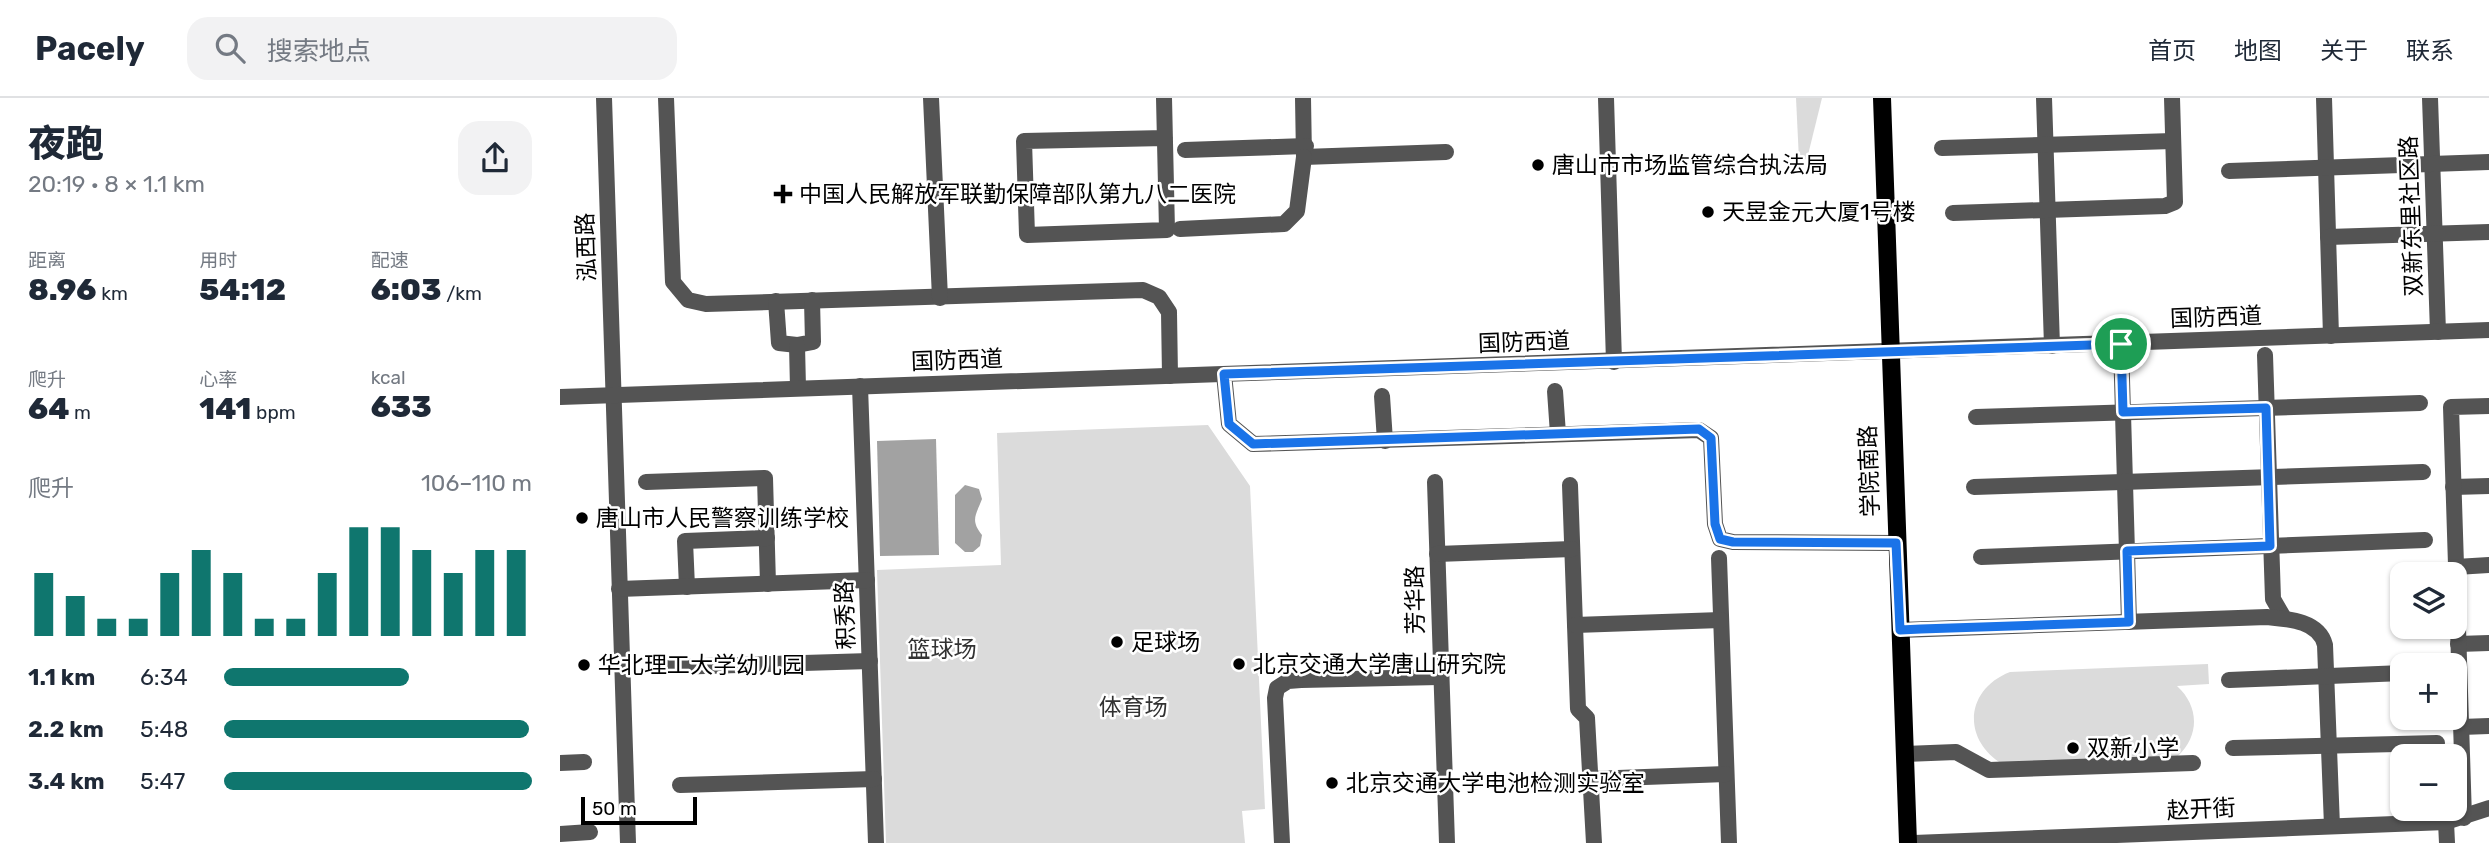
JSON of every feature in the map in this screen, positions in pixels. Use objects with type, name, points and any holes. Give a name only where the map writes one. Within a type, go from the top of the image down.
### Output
[{"type":"main road","name":"学院南路","points":[[1882,98],[1896,543],[1911,843]]},
{"type":"street","name":"泓西路","points":[[604,98],[628,843]]},
{"type":"street","points":[[666,98],[673,282],[688,300],[706,303],[940,298],[1143,290],[1159,298],[1169,312],[1170,376]]},
{"type":"street","points":[[931,98],[940,298]]},
{"type":"street","points":[[1164,98],[1166,138],[1167,230],[1027,235],[1024,141],[1166,138]]},
{"type":"street","points":[[1180,229],[1284,225],[1297,211],[1305,151],[1303,98]]},
{"type":"street","points":[[1606,98],[1614,362]]},
{"type":"street","points":[[2044,98],[2052,346]]},
{"type":"street","points":[[1953,213],[2165,206],[2175,202],[2172,98]]},
{"type":"street","points":[[2324,98],[2331,336]]},
{"type":"street","name":"双新东里社区路","points":[[2430,98],[2438,332]]},
{"type":"street","points":[[1942,148],[2173,141]]},
{"type":"street","points":[[1185,150],[1446,152]]},
{"type":"street","points":[[2229,171],[2489,162]]},
{"type":"street","points":[[2328,237],[2489,232]]},
{"type":"street","points":[[776,300],[779,343],[797,345],[813,342],[812,300]]},
{"type":"street","name":"国防西道","points":[[560,397],[2489,330]]},
{"type":"street","points":[[2121,344],[2129,622]]},
{"type":"street","points":[[797,345],[798,388]]},
{"type":"street","points":[[2265,355],[2273,599],[2284,618]]},
{"type":"street","points":[[1224,374],[1229,424],[1253,444],[1699,429],[1711,438],[1715,524],[1720,539],[1733,542],[1896,543]]},
{"type":"street","name":"积秀路","points":[[860,386],[876,843]]},
{"type":"street","points":[[1555,391],[1558,434]]},
{"type":"street","points":[[1382,396],[1385,441]]},
{"type":"street","points":[[1976,417],[2420,403]]},
{"type":"street","points":[[2456,562],[2451,407],[2489,406]]},
{"type":"street","points":[[1974,487],[2423,472]]},
{"type":"street","points":[[646,482],[765,478],[768,584]]},
{"type":"street","name":"芳华路","points":[[1435,482],[1439,677],[1447,843]]},
{"type":"street","points":[[1570,485],[1578,709],[1587,718],[1594,843]]},
{"type":"street","points":[[2453,487],[2489,486]]},
{"type":"street","points":[[687,587],[685,541],[767,538]]},
{"type":"street","points":[[1981,557],[2425,540]]},
{"type":"street","points":[[1437,554],[1572,549]]},
{"type":"street","points":[[1718,558],[1728,843]]},
{"type":"street","points":[[2467,566],[2489,565]]},
{"type":"street","points":[[619,589],[867,580]]},
{"type":"street","points":[[1900,630],[2284,618],[2309,625],[2323,635],[2332,826]]},
{"type":"street","points":[[1575,625],[1721,620]]},
{"type":"street","points":[[2458,639],[2458,653]]},
{"type":"street","points":[[2458,644],[2489,643]]},
{"type":"street","points":[[671,667],[870,661]]},
{"type":"street","points":[[2229,680],[2390,674]]},
{"type":"street","points":[[1282,843],[1275,698],[1277,688],[1288,681],[1301,680],[1439,677]]},
{"type":"street","points":[[2467,727],[2489,726]]},
{"type":"street","points":[[2233,748],[2437,743]]},
{"type":"street","points":[[1905,754],[1956,752],[1989,770],[2193,763]]},
{"type":"street","points":[[560,763],[584,762]]},
{"type":"street","points":[[1591,779],[1726,774]]},
{"type":"street","points":[[680,785],[874,779]]},
{"type":"street","name":"赵开街","points":[[2467,817],[2489,808]]},
{"type":"street","name":"赵开街","points":[[1911,843],[2280,836],[2332,826],[2450,821]]},
{"type":"street","points":[[2446,822],[2447,843]]},
{"type":"street","points":[[560,834],[590,832]]},
{"type":"green space","points":[[1796,98],[1822,98],[1807,159],[1799,160]]},
{"type":"green space","name":"体育场","points":[[1208,425],[1250,486],[1265,809],[1242,811],[1245,843],[886,843],[877,570],[1001,565],[997,433]]},
{"type":"green space","points":[[2208,664],[2209,684],[2177,686],[2190,702],[2194,721],[2190,739],[2178,756],[2004,765],[1990,755],[1975,730],[1977,703],[1984,691],[1995,680],[2010,672]]},
{"type":"shaded area","points":[[936,439],[939,555],[880,556],[877,441]]},
{"type":"shaded area","points":[[965,485],[979,489],[982,499],[975,521],[982,535],[980,546],[973,552],[965,552],[955,543],[955,495]]},
{"type":"place","name":"唐山市市场监管综合执法局","points":[[1538,165]]},
{"type":"place","name":"中国人民解放军联勤保障部队第九八二医院","points":[[783,194]]},
{"type":"place","name":"天昱金元大厦1号楼","points":[[1708,212]]},
{"type":"place","name":"唐山市人民警察训练学校","points":[[582,518]]},
{"type":"place","name":"足球场","points":[[1117,642]]},
{"type":"place","name":"北京交通大学唐山研究院","points":[[1239,664]]},
{"type":"place","name":"华北理工大学幼儿园","points":[[584,665]]},
{"type":"place","name":"双新小学","points":[[2073,748]]},
{"type":"place","name":"北京交通大学电池检测实验室","points":[[1332,783]]},
{"type":"route","points":[[2121,344],[2123,412],[2266,408],[2270,546],[2127,551],[2129,622],[1900,630],[1896,543],[1733,542],[1720,539],[1715,524],[1711,438],[1699,429],[1253,444],[1229,424],[1224,374],[1919,349],[2121,344]]},
{"type":"park label","name":"篮球场","points":[[942,649]]}]
